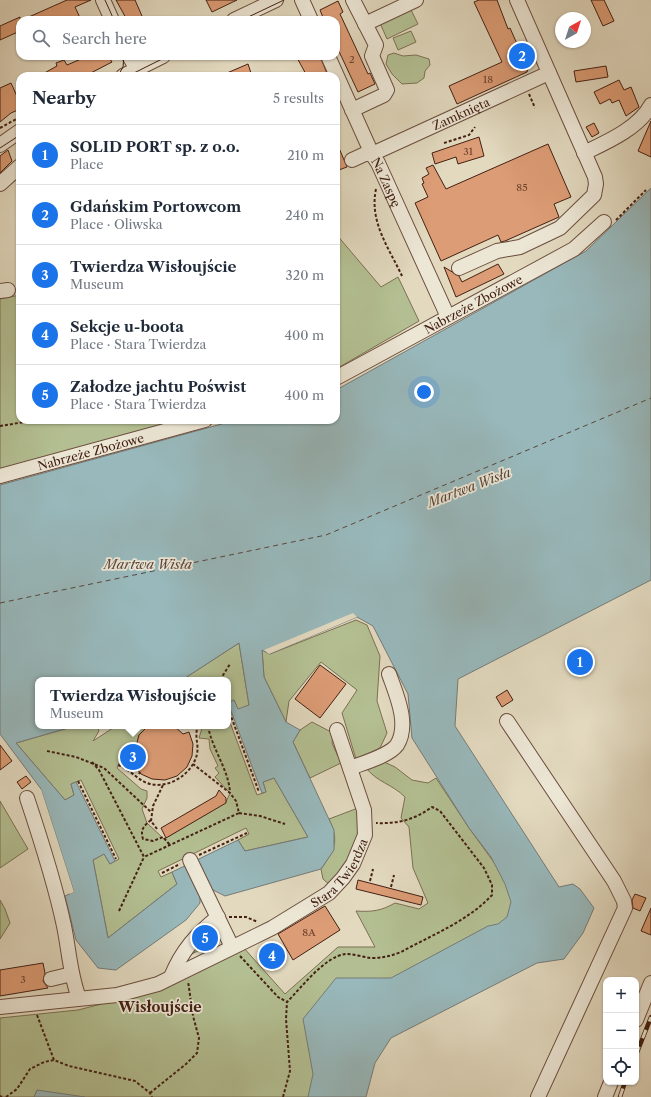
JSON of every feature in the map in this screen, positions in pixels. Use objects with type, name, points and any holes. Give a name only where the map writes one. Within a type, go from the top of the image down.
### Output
[{"type":"street","points":[[103,0],[110,16]]},
{"type":"street","points":[[251,11],[259,0]]},
{"type":"street","points":[[242,16],[276,0]]},
{"type":"street","points":[[302,0],[309,16]]},
{"type":"street","points":[[352,110],[384,95],[387,90],[372,56],[376,45],[353,0]]},
{"type":"street","points":[[365,24],[416,0]]},
{"type":"street","points":[[459,268],[497,251],[520,247],[560,228],[594,195],[596,190],[595,177],[517,0]]},
{"type":"street","points":[[132,60],[139,72],[157,60]]},
{"type":"street","name":"Na Zaspę","points":[[330,60],[335,72]]},
{"type":"street","name":"Zamknięta","points":[[352,160],[365,154],[372,154],[548,73]]},
{"type":"street","name":"Na Zaspę","points":[[340,83],[446,313]]},
{"type":"street","points":[[584,153],[623,131],[648,112],[651,105]]},
{"type":"street","points":[[0,145],[16,134]]},
{"type":"street","points":[[0,184],[16,170]]},
{"type":"street","name":"Nabrzeże Zbożowe","points":[[340,376],[446,313],[574,249],[604,222]]},
{"type":"street","name":"Nabrzeże Zbożowe","points":[[0,476],[190,424]]},
{"type":"street","points":[[350,768],[382,755],[396,746],[403,730],[398,702],[389,674]]},
{"type":"street","points":[[507,720],[614,881],[624,901],[625,908],[538,1097]]},
{"type":"street","name":"Stara Twierdza","points":[[0,1007],[117,995],[158,984],[272,928],[329,893],[344,878],[353,864],[365,835],[364,810],[337,730]]},
{"type":"street","points":[[27,798],[44,850],[64,925],[72,974],[79,998]]},
{"type":"street","points":[[188,861],[200,880],[232,947]]},
{"type":"street","points":[[172,978],[182,954],[189,944],[218,917]]},
{"type":"street","points":[[51,979],[72,974]]},
{"type":"street","points":[[639,1013],[651,983]]},
{"type":"street","points":[[604,1097],[610,1085]]},
{"type":"path","points":[[0,128],[16,119]]},
{"type":"path","points":[[444,143],[469,135],[476,127]]},
{"type":"path","points":[[377,185],[375,209],[381,236],[402,276]]},
{"type":"path","points":[[0,426],[16,423]]},
{"type":"path","points":[[222,677],[230,664]]},
{"type":"path","points":[[231,716],[259,792]]},
{"type":"path","points":[[118,765],[150,784],[163,785],[178,780],[193,764],[197,753],[195,738],[197,729]]},
{"type":"path","points":[[209,729],[216,752],[230,784],[230,793]]},
{"type":"path","points":[[47,751],[92,762],[104,768],[151,812]]},
{"type":"path","points":[[92,762],[99,770],[144,857]]},
{"type":"path","points":[[193,764],[230,793],[236,802],[239,813]]},
{"type":"path","points":[[78,781],[116,859]]},
{"type":"path","points":[[157,829],[151,820],[151,812],[163,785]]},
{"type":"path","points":[[283,1097],[290,1071],[286,1019],[288,1002],[333,957],[347,954],[372,958],[390,956],[401,952],[471,914],[492,895],[492,885],[484,868],[440,811],[432,807],[416,817],[400,822],[365,823]]},
{"type":"path","points":[[119,911],[144,857],[239,813],[260,816],[285,824]]},
{"type":"path","points":[[151,820],[143,826],[142,831],[144,838],[152,841],[163,837],[170,845]]},
{"type":"path","points":[[162,873],[247,833]]},
{"type":"path","points":[[370,881],[373,869]]},
{"type":"path","points":[[391,887],[394,875]]},
{"type":"path","points":[[218,917],[246,917],[272,928]]},
{"type":"path","points":[[232,947],[278,997],[288,1002]]},
{"type":"path","points":[[150,1093],[186,1064],[197,1053],[200,1038],[193,1016],[188,969]]},
{"type":"path","points":[[32,1004],[54,1060]]},
{"type":"path","points":[[6,1097],[17,1089],[30,1069],[44,1062],[54,1060],[68,1066],[135,1081],[150,1093],[152,1097]]},
{"type":"green space","points":[[410,8],[418,24],[387,39],[380,23]]},
{"type":"green space","points":[[411,31],[416,42],[398,50],[393,38]]},
{"type":"green space","points":[[394,53],[403,56],[416,55],[429,59],[430,65],[425,71],[424,78],[417,83],[402,84],[392,74],[386,64],[388,55]]},
{"type":"green space","points":[[340,239],[381,287],[398,277],[419,321],[340,367]]},
{"type":"green space","points":[[16,296],[16,424],[174,424],[0,472],[0,299]]},
{"type":"green space","points":[[356,620],[367,625],[380,656],[377,701],[387,733],[380,748],[356,759],[342,713],[357,690],[321,662],[289,701],[286,722],[264,677],[262,649],[270,654]]},
{"type":"green space","points":[[239,643],[249,705],[238,710],[234,700],[231,702],[231,677],[187,677]]},
{"type":"green space","points":[[312,722],[333,733],[332,743],[341,763],[310,778],[293,742],[300,730]]},
{"type":"green space","points":[[231,725],[257,795],[266,792],[263,782],[274,778],[308,837],[245,851],[238,840],[249,834],[246,828],[158,871],[161,877],[172,872],[177,884],[108,938],[93,860],[104,854],[110,864],[119,859],[81,780],[71,784],[74,795],[65,800],[16,743],[65,729],[98,729],[99,731],[93,741],[111,729],[145,729],[139,735],[136,750],[128,754],[131,760],[120,762],[117,768],[141,789],[147,791],[147,798],[142,809],[147,823],[164,839],[226,802],[230,793],[215,777],[219,773],[215,768],[218,766],[210,749],[209,739],[199,738],[202,729],[231,729]]},
{"type":"green space","points":[[382,761],[395,767],[412,780],[428,783],[436,778],[469,828],[525,905],[329,1097],[0,1097],[0,1018],[78,1010],[148,992],[243,947],[285,994],[338,947],[375,947],[356,911],[376,910],[385,908],[395,903],[419,909],[428,903],[413,868],[409,827],[401,818],[405,797],[375,777],[366,768]]},
{"type":"green space","points":[[0,801],[28,849],[0,868]]},
{"type":"green space","points":[[358,808],[360,828],[357,852],[332,887],[323,879],[321,869],[332,851],[335,840],[329,819]]},
{"type":"green space","points":[[0,900],[10,923],[0,939]]},
{"type":"green space","points":[[219,926],[224,937],[192,954],[200,941]]},
{"type":"water","name":"Martwa Wisła","points":[[651,188],[651,580],[458,679],[455,726],[559,887],[573,884],[580,889],[594,908],[583,933],[564,959],[537,963],[391,1038],[375,1063],[366,1097],[308,1097],[313,1074],[303,1019],[336,978],[391,978],[488,926],[498,924],[507,917],[511,902],[505,884],[491,857],[469,828],[412,738],[408,694],[373,626],[357,617],[269,654],[262,650],[264,677],[286,722],[300,730],[293,742],[334,830],[334,850],[321,869],[225,896],[211,889],[200,895],[200,903],[186,920],[116,970],[98,968],[76,940],[65,896],[74,892],[41,789],[0,734],[0,485],[221,424],[340,424],[340,388],[586,251]],"holes":[[[239,643],[249,705],[238,709],[234,700],[231,702],[231,711],[262,793],[266,792],[263,782],[274,778],[308,837],[245,851],[238,840],[172,872],[177,884],[108,938],[93,860],[104,854],[110,864],[115,861],[76,782],[71,784],[74,795],[65,800],[16,743],[65,729],[35,729],[35,677],[187,677]]]},
{"type":"water","points":[[37,1090],[85,1097],[34,1097]]},
{"type":"pier","points":[[353,613],[357,617],[269,654],[264,650]]},
{"type":"pier","points":[[41,789],[74,892],[70,894],[69,892],[72,891],[39,790]]},
{"type":"building","points":[[67,0],[91,0],[75,7],[79,16],[31,16]]},
{"type":"building","points":[[116,0],[135,0],[142,16],[125,16]]},
{"type":"building","points":[[206,0],[237,0],[212,12]]},
{"type":"building","points":[[479,0],[497,0],[508,29],[510,28],[526,64],[529,65],[527,72],[457,104],[449,86],[502,62],[474,2]]},
{"type":"building","points":[[591,0],[604,0],[614,21],[603,26]]},
{"type":"building","points":[[338,1],[343,12],[340,14],[368,74],[370,73],[375,84],[358,92],[340,54],[340,16],[322,16],[320,10]]},
{"type":"building","points":[[16,19],[16,33],[0,40],[0,26]]},
{"type":"building","points":[[64,60],[67,65],[79,60],[111,60],[112,62],[93,72],[46,72],[57,66],[56,63]]},
{"type":"building","points":[[298,60],[322,60],[326,72],[305,72]]},
{"type":"building","points":[[248,64],[251,72],[229,72]]},
{"type":"building","points":[[606,66],[608,77],[576,82],[574,71]]},
{"type":"building","points":[[619,80],[624,90],[631,87],[639,107],[626,116],[619,100],[612,103],[610,99],[600,104],[594,92]]},
{"type":"building","points":[[11,83],[16,94],[16,111],[0,122],[0,88]]},
{"type":"building","points":[[651,121],[651,157],[638,151]]},
{"type":"building","points":[[594,123],[599,133],[592,137],[586,127]]},
{"type":"building","points":[[479,137],[484,156],[458,164],[456,157],[435,164],[432,153]]},
{"type":"building","points":[[548,144],[571,197],[554,204],[559,217],[505,241],[501,242],[498,235],[441,261],[415,203],[428,197],[422,184],[424,183],[422,178],[429,174],[426,168],[433,165],[446,189]]},
{"type":"building","points":[[8,150],[12,161],[0,173],[0,156]]},
{"type":"building","points":[[340,150],[347,167],[340,170]]},
{"type":"building","points":[[498,264],[504,274],[456,297],[444,267],[459,276],[462,282]]},
{"type":"building","points":[[320,665],[346,684],[320,718],[295,699]]},
{"type":"building","points":[[507,690],[513,700],[502,707],[496,697]]},
{"type":"building","points":[[145,729],[177,729],[183,734],[189,732],[193,744],[192,756],[187,767],[177,776],[165,780],[152,779],[141,774],[133,764],[128,754],[135,750],[139,735]]},
{"type":"building","points":[[0,745],[12,761],[0,770]]},
{"type":"building","points":[[26,776],[31,782],[22,789],[17,782]]},
{"type":"building","points":[[219,790],[226,798],[226,803],[166,838],[161,828],[216,796]]},
{"type":"building","points":[[358,880],[423,897],[421,905],[356,889]]},
{"type":"building","points":[[635,894],[646,898],[640,911],[633,908],[632,900]]},
{"type":"building","points":[[325,906],[340,930],[293,960],[278,934]]},
{"type":"building","points":[[651,908],[651,935],[641,931]]},
{"type":"building","points":[[43,963],[45,973],[43,981],[48,988],[0,996],[0,970]]},
{"type":"ferry route","points":[[0,603],[326,535],[651,398]]},
{"type":"tram line","points":[[105,0],[112,16]]},
{"type":"tram line","points":[[250,16],[284,0]]},
{"type":"tram line","points":[[120,72],[123,67],[124,60]]},
{"type":"tram line","points":[[136,72],[160,60]]},
{"type":"tram line","points":[[0,148],[16,138]]},
{"type":"railway","points":[[638,1049],[651,1017]]},
{"type":"railway","points":[[620,1097],[624,1085]]},
{"type":"place","name":"Gdańskim Portowcom","points":[[522,56]]},
{"type":"place","name":"SOLID PORT sp. z o.o.","points":[[580,662]]},
{"type":"place","name":"Twierdza Wisłoujście","points":[[133,757]]},
{"type":"place","name":"Załodze jachtu Poświst","points":[[205,938]]},
{"type":"place","name":"Sekcje u-boota","points":[[272,956]]},
{"type":"district","name":"Wisłoujście","points":[[160,1007]]}]
